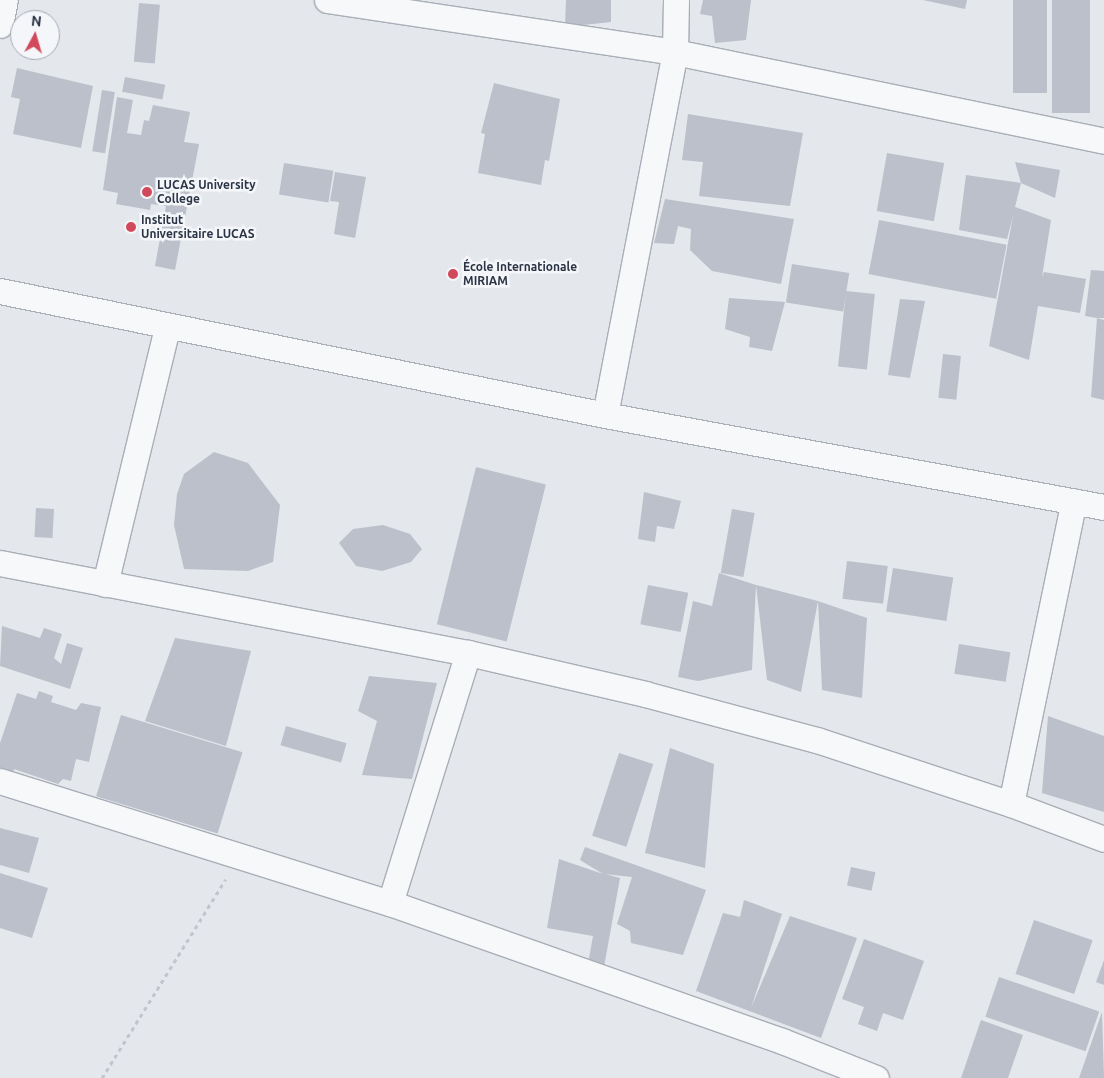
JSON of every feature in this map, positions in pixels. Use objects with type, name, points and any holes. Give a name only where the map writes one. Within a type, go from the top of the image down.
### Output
[{"type":"street","points":[[0,25],[4,0]]},
{"type":"street","points":[[327,0],[675,52],[1104,141]]},
{"type":"street","points":[[606,415],[675,52],[676,0]]},
{"type":"street","points":[[0,292],[167,328],[606,415],[1104,506]]},
{"type":"street","points":[[104,584],[167,328]]},
{"type":"street","points":[[1011,804],[1074,501]]},
{"type":"street","points":[[0,563],[468,653],[645,694],[817,740],[1011,804],[1104,839]]},
{"type":"street","points":[[390,903],[468,653]]},
{"type":"street","points":[[0,781],[390,903],[773,1037],[876,1078]]},
{"type":"path","points":[[102,1078],[240,857]]},
{"type":"building","points":[[566,0],[611,0],[611,22],[565,27]]},
{"type":"building","points":[[703,0],[751,0],[746,40],[715,43],[712,16],[700,14]]},
{"type":"building","points":[[923,0],[967,0],[965,9]]},
{"type":"building","points":[[1013,0],[1047,0],[1047,93],[1013,93]]},
{"type":"building","points":[[1052,0],[1090,0],[1090,113],[1052,113]]},
{"type":"building","points":[[139,3],[160,5],[155,64],[134,62]]},
{"type":"building","points":[[17,68],[93,86],[81,148],[13,134],[20,99],[11,97]]},
{"type":"building","points":[[125,77],[165,85],[162,100],[122,92]]},
{"type":"building","points":[[494,83],[560,99],[549,161],[545,160],[541,185],[478,173],[485,134],[481,133]]},
{"type":"building","points":[[102,90],[115,92],[105,153],[92,151]]},
{"type":"building","points":[[117,97],[133,100],[127,133],[141,135],[144,120],[149,121],[153,105],[190,112],[184,142],[199,144],[175,270],[155,266],[166,206],[151,204],[150,210],[116,204],[118,193],[103,190]]},
{"type":"building","points":[[688,114],[803,133],[790,206],[699,196],[703,162],[682,160]]},
{"type":"building","points":[[887,153],[944,163],[934,221],[877,211]]},
{"type":"building","points":[[1015,162],[1060,170],[1055,198],[1021,183]]},
{"type":"building","points":[[284,163],[333,171],[328,202],[279,195]]},
{"type":"building","points":[[335,172],[366,177],[355,238],[334,234],[339,202],[330,201]]},
{"type":"building","points":[[966,175],[1021,183],[1015,207],[1051,220],[1042,277],[1044,272],[1086,279],[1080,313],[1038,306],[1029,360],[989,346],[1013,216],[1007,239],[959,230]]},
{"type":"building","points":[[665,199],[794,219],[781,284],[712,271],[690,250],[691,229],[678,226],[674,244],[654,243]]},
{"type":"building","points":[[879,220],[1007,245],[996,299],[869,274]]},
{"type":"building","points":[[792,264],[849,273],[843,312],[786,303]]},
{"type":"building","points":[[1091,270],[1104,271],[1104,318],[1085,316]]},
{"type":"building","points":[[846,291],[875,294],[867,370],[838,367]]},
{"type":"building","points":[[729,298],[785,302],[772,351],[749,347],[750,337],[725,329]]},
{"type":"building","points":[[900,299],[925,301],[910,378],[888,375]]},
{"type":"building","points":[[1097,318],[1104,320],[1104,400],[1091,397]]},
{"type":"building","points":[[943,354],[961,356],[956,400],[938,398]]},
{"type":"building","points":[[214,452],[248,463],[280,505],[273,562],[248,571],[184,569],[174,525],[177,494],[184,474]]},
{"type":"building","points":[[476,467],[546,484],[507,642],[437,624]]},
{"type":"building","points":[[644,492],[681,501],[674,529],[657,526],[655,542],[638,539]]},
{"type":"building","points":[[36,508],[54,509],[52,538],[34,537]]},
{"type":"building","points":[[732,509],[755,513],[743,577],[721,573]]},
{"type":"building","points":[[383,525],[410,534],[422,549],[411,562],[382,571],[356,566],[339,543],[353,529]]},
{"type":"building","points":[[847,561],[888,566],[883,604],[842,599]]},
{"type":"building","points":[[893,568],[953,578],[946,621],[886,611]]},
{"type":"building","points":[[719,573],[756,585],[752,670],[698,681],[678,677],[693,601],[712,606]]},
{"type":"building","points":[[648,585],[688,593],[681,632],[640,624]]},
{"type":"building","points":[[756,585],[818,601],[801,692],[767,680]]},
{"type":"building","points":[[818,601],[867,618],[862,698],[822,690]]},
{"type":"building","points":[[2,626],[40,638],[44,628],[62,634],[54,658],[61,664],[67,643],[83,648],[70,689],[0,666]]},
{"type":"building","points":[[175,638],[251,651],[226,746],[145,721]]},
{"type":"building","points":[[959,644],[1010,652],[1006,682],[954,674]]},
{"type":"building","points":[[369,676],[437,683],[412,779],[362,775],[377,721],[358,711]]},
{"type":"building","points":[[39,691],[53,696],[51,702],[76,710],[81,703],[101,707],[89,762],[76,759],[71,781],[63,779],[58,784],[14,769],[13,773],[0,769],[0,743],[17,693],[36,699]]},
{"type":"building","points":[[121,715],[242,752],[218,833],[96,796]]},
{"type":"building","points":[[1048,716],[1104,736],[1104,812],[1042,793]]},
{"type":"building","points":[[286,726],[347,743],[341,763],[280,745]]},
{"type":"building","points":[[670,748],[714,764],[705,868],[645,853]]},
{"type":"building","points":[[619,753],[653,764],[626,847],[592,836]]},
{"type":"building","points":[[0,828],[39,838],[29,873],[0,865]]},
{"type":"building","points":[[585,847],[706,890],[683,955],[631,943],[630,931],[617,924],[632,877],[605,874],[620,878],[604,967],[588,964],[593,936],[547,928],[559,859],[603,874],[580,860]]},
{"type":"building","points":[[851,867],[875,872],[872,891],[847,886]]},
{"type":"building","points":[[0,873],[48,888],[32,938],[0,928]]},
{"type":"building","points":[[744,900],[782,914],[751,1008],[790,916],[857,938],[821,1038],[696,991],[723,913],[740,917]]},
{"type":"building","points":[[1034,920],[1093,940],[1074,994],[1015,974]]},
{"type":"building","points":[[864,939],[924,961],[903,1020],[883,1013],[877,1031],[858,1024],[864,1007],[842,999]]},
{"type":"building","points":[[1104,960],[1104,985],[1096,982]]},
{"type":"building","points":[[999,977],[1099,1012],[1086,1051],[985,1017]]},
{"type":"building","points":[[1102,1012],[1104,1078],[1079,1078]]},
{"type":"building","points":[[981,1020],[1023,1035],[1008,1078],[961,1078]]},
{"type":"place","name":"LUCAS University College","points":[[147,192]]},
{"type":"place","name":"Institut Universitaire LUCAS","points":[[131,227]]},
{"type":"place","name":"École Internationale MIRIAM","points":[[453,274]]}]
